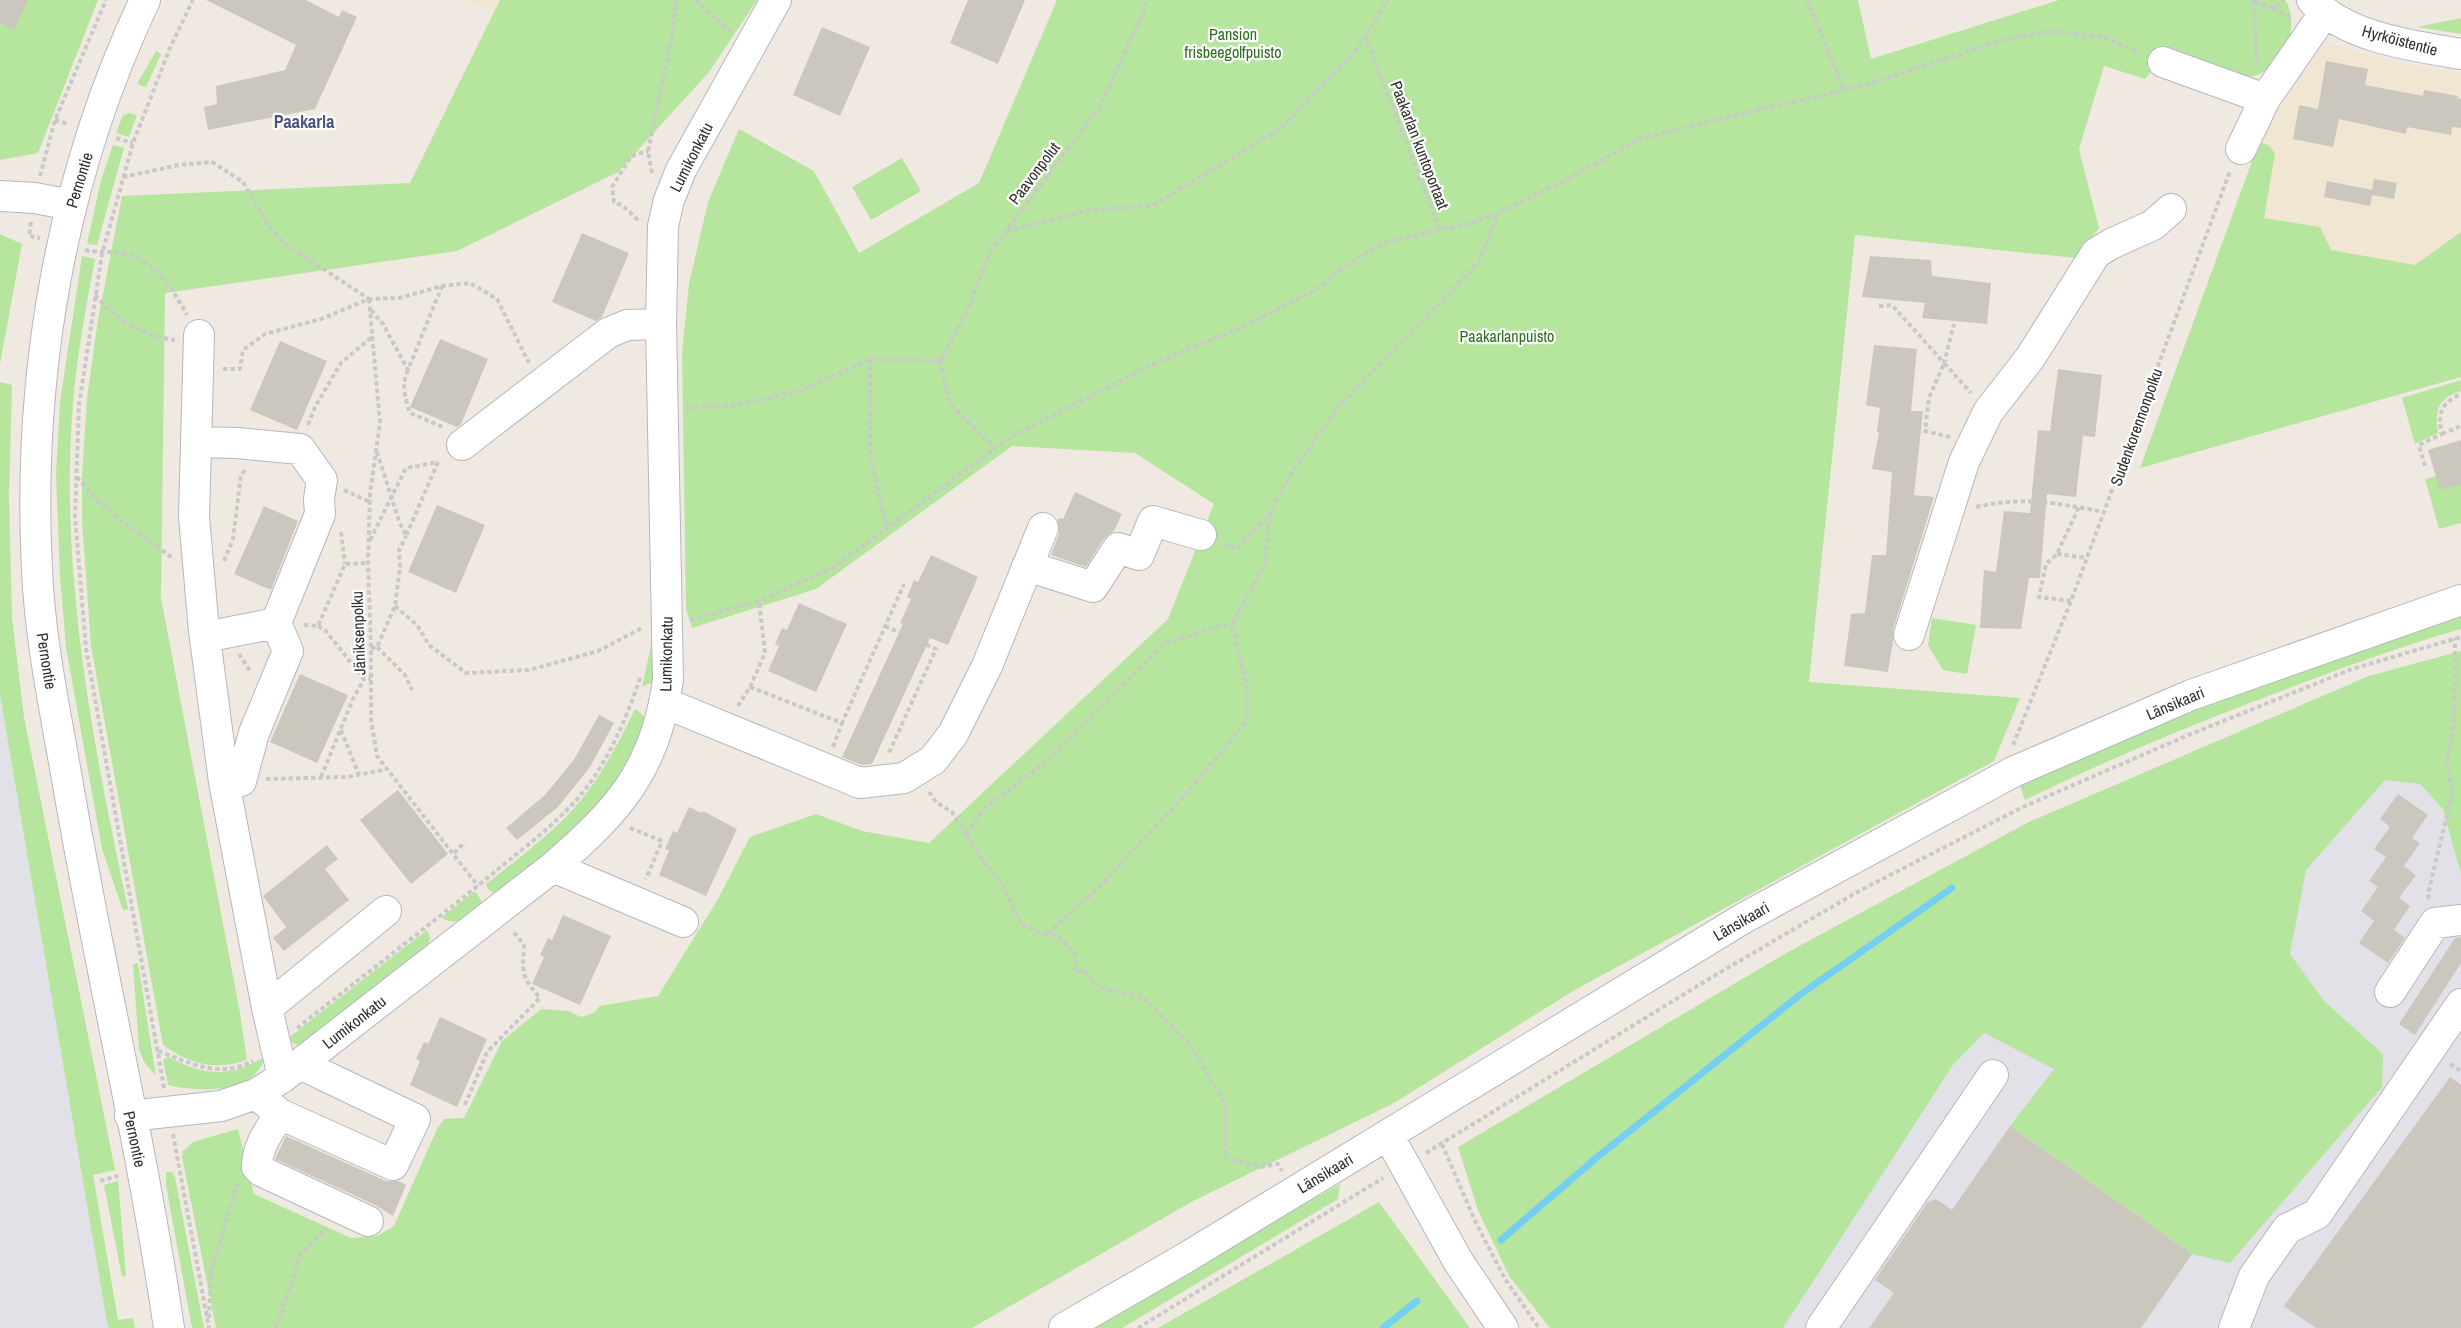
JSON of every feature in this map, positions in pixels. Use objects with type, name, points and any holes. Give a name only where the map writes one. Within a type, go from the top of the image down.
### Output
[{"type":"street","name":"Pernontie","points":[[145,0],[120,54],[71,205],[51,302],[39,395],[35,481],[37,572],[44,644],[67,780],[142,1171],[169,1328]]},
{"type":"street","name":"Lumikonkatu","points":[[130,1116],[221,1106],[256,1094],[501,917],[553,867],[593,833],[620,803],[640,773],[665,703],[668,680],[661,324],[663,226],[669,200],[681,170],[776,0]]},
{"type":"street","points":[[2241,149],[2265,99],[2319,6]]},
{"type":"street","name":"Hyrköistentie","points":[[2319,6],[2347,25],[2377,36],[2404,44],[2461,54]]},
{"type":"street","points":[[2163,62],[2265,99]]},
{"type":"street","points":[[0,196],[34,198],[71,205]]},
{"type":"street","points":[[1909,635],[1964,462],[1988,412],[2030,358],[2096,254],[2111,244],[2153,225],[2171,209]]},
{"type":"street","points":[[457,448],[608,333],[627,325],[661,324]]},
{"type":"street","points":[[199,349],[194,517],[200,578],[216,634],[224,782],[267,1008],[276,1044],[291,1070],[415,1119],[393,1166],[280,1114],[256,1094]]},
{"type":"street","points":[[197,442],[300,449],[322,480],[319,500],[320,514],[276,623],[288,651],[254,734],[241,781]]},
{"type":"street","points":[[1027,566],[1093,587],[1118,548],[1139,555],[1153,521],[1201,535]]},
{"type":"street","points":[[665,703],[860,783],[904,778],[933,760],[953,734],[987,666],[1043,528]]},
{"type":"street","name":"Länsikaari","points":[[1064,1328],[1187,1257],[1744,918],[2013,772],[2191,694],[2461,600]]},
{"type":"street","points":[[216,634],[276,623]]},
{"type":"street","points":[[553,867],[682,922]]},
{"type":"street","points":[[267,1008],[386,911]]},
{"type":"street","points":[[2390,992],[2448,921]]},
{"type":"street","points":[[2234,1328],[2254,1276],[2261,1266],[2287,1229],[2317,1214],[2461,1004]]},
{"type":"street","points":[[1821,1328],[1993,1075]]},
{"type":"street","points":[[280,1114],[262,1144],[257,1156],[257,1167],[261,1171],[355,1215]]},
{"type":"street","points":[[1388,1135],[1458,1261],[1503,1328]]},
{"type":"path","points":[[43,165],[55,120],[106,0]]},
{"type":"path","points":[[194,0],[148,100],[123,177],[102,254],[79,405],[75,516],[86,648],[209,1327]]},
{"type":"path","points":[[653,181],[648,151],[672,36],[676,0]]},
{"type":"path","points":[[695,0],[751,48]]},
{"type":"path","name":"Paavonpolut","points":[[940,361],[967,311],[989,254],[1101,105],[1144,11],[1145,0]]},
{"type":"path","points":[[1006,231],[1089,210],[1152,206],[1280,129],[1354,54],[1388,0]]},
{"type":"path","points":[[1807,0],[1844,90]]},
{"type":"path","points":[[2265,99],[2257,74],[2254,1],[2273,8],[2283,0]]},
{"type":"path","points":[[395,606],[417,625],[429,645],[466,673],[530,670],[598,651],[652,623],[686,621],[759,601],[834,567],[1009,438],[1157,362],[1245,326],[1315,290],[1344,267],[1378,246],[1498,213],[1564,181],[1641,138],[1844,90],[2003,40],[2050,31],[2103,38],[2163,62]]},
{"type":"path","name":"Paakarlan kuntoportaat","points":[[1365,36],[1440,230]]},
{"type":"path","name":"Sudenkorennonpolku","points":[[2009,755],[2071,601],[2230,171],[2241,149]]},
{"type":"path","points":[[123,177],[179,165],[212,162],[243,182],[268,225],[284,243],[369,299]]},
{"type":"path","points":[[1201,535],[1237,549],[1270,513],[1292,472],[1340,405],[1479,262],[1498,213]]},
{"type":"path","points":[[102,254],[125,254],[138,259],[161,275],[179,301],[199,349]]},
{"type":"path","points":[[94,295],[107,309],[132,327],[199,349],[240,369],[243,350],[265,334],[321,319],[369,299],[399,298],[442,286],[470,283],[498,299],[540,386]]},
{"type":"path","points":[[442,286],[404,378],[405,400],[410,413],[457,448]]},
{"type":"path","name":"Jäniksenpolku","points":[[369,299],[380,423],[370,493],[368,563],[374,647],[371,720],[377,756],[524,945],[522,962],[525,981],[540,998],[487,1052],[465,1105]]},
{"type":"path","points":[[1879,306],[1892,305],[1988,412]]},
{"type":"path","points":[[370,309],[383,324],[408,370]]},
{"type":"path","points":[[1954,324],[1944,363],[1929,398],[1925,430],[1974,443]]},
{"type":"path","points":[[300,449],[315,407],[341,363],[373,335]]},
{"type":"path","points":[[706,406],[739,405],[805,389],[870,359],[940,361],[950,404],[995,448]]},
{"type":"path","points":[[870,359],[870,454],[886,529]]},
{"type":"path","points":[[2442,434],[2439,421],[2440,412],[2449,399],[2461,394]]},
{"type":"path","points":[[2425,466],[2419,446],[2461,424]]},
{"type":"path","points":[[76,476],[92,495],[115,516],[200,578],[215,580],[233,539],[242,475],[266,446]]},
{"type":"path","points":[[376,448],[390,496],[406,536]]},
{"type":"path","points":[[369,543],[390,496],[406,468],[457,448]]},
{"type":"path","points":[[412,690],[405,675],[374,647],[395,606],[400,567],[399,550],[457,448]]},
{"type":"path","points":[[1949,513],[1999,502],[2027,500],[2104,512]]},
{"type":"path","points":[[2071,601],[2039,597],[2046,564],[2057,554],[2079,507]]},
{"type":"path","points":[[1047,934],[1097,889],[1185,795],[1246,721],[1247,686],[1232,624],[1264,564],[1270,513]]},
{"type":"path","points":[[2057,554],[2087,558]]},
{"type":"path","points":[[318,626],[345,564],[368,563]]},
{"type":"path","points":[[750,687],[842,723],[904,584]]},
{"type":"path","points":[[725,728],[750,687],[765,652],[759,601]]},
{"type":"path","points":[[276,623],[318,626],[325,630],[364,679]]},
{"type":"path","points":[[966,834],[984,809],[1047,761],[1164,644],[1212,628],[1232,624]]},
{"type":"path","points":[[877,781],[936,649],[885,626]]},
{"type":"path","points":[[216,634],[267,700]]},
{"type":"path","points":[[1138,1328],[1707,980],[1859,891],[2023,807],[2186,736],[2352,669],[2461,637]]},
{"type":"path","points":[[2448,921],[2428,894],[2452,794],[2447,763],[2454,725],[2455,638]]},
{"type":"path","points":[[157,1050],[196,1066],[224,1070],[246,1065],[276,1044],[478,885],[549,827],[572,804],[596,775],[618,735],[642,671]]},
{"type":"path","points":[[364,679],[371,679]]},
{"type":"path","points":[[321,777],[364,679]]},
{"type":"path","points":[[341,729],[359,775]]},
{"type":"path","points":[[241,781],[346,777],[388,769]]},
{"type":"path","points":[[914,772],[936,802],[952,812],[985,864],[1002,883],[1021,924],[1059,937],[1075,954],[1075,972],[1084,971],[1099,987],[1144,998],[1189,1044],[1225,1103],[1225,1158],[1261,1167],[1278,1164],[1282,1171]]},
{"type":"path","points":[[623,826],[662,841],[636,902]]},
{"type":"path","points":[[454,853],[465,842]]},
{"type":"path","points":[[1442,1144],[1476,1223],[1500,1269],[1539,1328]]},
{"type":"path","points":[[209,1327],[211,1271],[240,1177]]},
{"type":"path","points":[[276,1328],[301,1254],[355,1215]]},
{"type":"shaded area","points":[[465,0],[500,0],[493,13]]},
{"type":"shaded area","points":[[2325,42],[2395,62],[2461,73],[2461,232],[2415,265],[2331,250],[2320,227],[2264,218],[2275,153],[2259,142],[2264,129]]},
{"type":"shaded area","points":[[2461,651],[2461,1328],[1783,1328],[1953,1065],[2029,822],[2369,676]]},
{"type":"shaded area","points":[[0,695],[82,1177],[108,1328],[0,1328]]},
{"type":"green space","points":[[0,0],[98,0],[38,153],[0,160]]},
{"type":"green space","points":[[500,0],[757,0],[709,72],[618,172],[457,251],[165,293],[161,598],[247,1060],[224,1065],[203,1064],[183,1057],[163,1045],[91,646],[82,521],[82,475],[87,398],[98,320],[122,196],[410,183]]},
{"type":"green space","name":"Paakarlanpuisto","points":[[1057,0],[1858,0],[1871,59],[2059,0],[2285,0],[2291,14],[2291,25],[2286,48],[2270,68],[2255,76],[2231,76],[2169,50],[2145,79],[2104,66],[2079,149],[2099,228],[2076,258],[1855,235],[1809,682],[2020,698],[1994,761],[1573,991],[1394,1103],[1193,1201],[972,1328],[216,1328],[182,1157],[183,1151],[193,1142],[238,1129],[254,1194],[351,1238],[377,1236],[394,1226],[437,1129],[444,1119],[464,1118],[502,1041],[541,1009],[568,1011],[581,1017],[593,1013],[600,1006],[658,996],[718,899],[750,837],[816,814],[862,831],[929,843],[1168,619],[1214,504],[1135,453],[1012,446],[816,589],[692,628],[686,609],[682,353],[689,284],[708,202],[739,129],[814,171],[859,253],[979,183]]},
{"type":"green space","points":[[2461,18],[2461,34],[2417,27]]},
{"type":"green space","points":[[156,51],[161,54],[146,87],[137,84]]},
{"type":"green space","points":[[129,113],[137,115],[129,137],[116,133],[123,115]]},
{"type":"green space","points":[[2259,142],[2268,145],[2275,153],[2264,218],[2320,227],[2331,250],[2415,265],[2461,232],[2461,377],[2140,468]]},
{"type":"green space","points":[[113,145],[124,148],[97,245],[87,244],[101,180]]},
{"type":"green space","points":[[902,158],[921,191],[871,220],[852,187]]},
{"type":"green space","points":[[0,234],[22,244],[0,364]]},
{"type":"green space","points":[[82,256],[95,259],[79,349],[73,403],[70,467],[71,531],[82,658],[103,784],[128,909],[123,910],[102,849],[66,647],[60,576],[56,474],[60,402]]},
{"type":"green space","points":[[2461,380],[2461,391],[2442,401],[2439,406],[2438,433],[2415,444],[2402,398]]},
{"type":"green space","points":[[0,382],[12,385],[9,495],[12,617],[24,717],[115,1170],[93,1175],[118,1320],[133,1318],[135,1328],[108,1328],[0,695]]},
{"type":"green space","points":[[2436,476],[2461,484],[2461,523],[2439,529],[2425,479]]},
{"type":"green space","points":[[2461,611],[2461,629],[2357,663],[2226,712],[2110,760],[2025,800],[2019,783],[2146,727]]},
{"type":"green space","points":[[1932,618],[1976,625],[1967,674],[1943,670],[1928,645]]},
{"type":"green space","points":[[653,637],[658,666],[653,682],[642,687]]},
{"type":"green space","points":[[2461,651],[2461,874],[2443,809],[2420,784],[2385,780],[2306,870],[2290,954],[2324,1001],[2383,1054],[2382,1087],[2230,1263],[2192,1254],[2010,1126],[2054,1069],[1984,1033],[1953,1065],[1783,1328],[1550,1328],[1509,1276],[1478,1210],[1458,1147],[1788,952],[2029,822],[2369,676]]},
{"type":"green space","points":[[635,709],[644,716],[645,728],[615,789],[564,840],[495,894],[488,889],[486,884],[543,838],[577,805],[609,758]]},
{"type":"green space","points":[[475,891],[483,903],[474,911],[460,920],[443,919],[442,917]]},
{"type":"green space","points":[[427,930],[430,937],[428,946],[306,1044],[298,1045],[288,1041],[287,1039]]},
{"type":"green space","points":[[138,963],[156,1076],[144,1062],[139,1049],[133,964]]},
{"type":"green space","points":[[168,1057],[193,1068],[216,1072],[239,1069],[264,1057],[259,1069],[250,1078],[238,1084],[224,1088],[194,1089],[168,1085],[163,1060]]},
{"type":"green space","points":[[166,1172],[172,1172],[175,1177],[204,1328],[192,1328],[166,1185]]},
{"type":"green space","points":[[118,1181],[126,1276],[122,1277],[104,1185]]},
{"type":"green space","points":[[1340,1184],[1338,1199],[1122,1328],[1087,1328]]},
{"type":"green space","points":[[1379,1202],[1470,1328],[1158,1328]]},
{"type":"building","points":[[0,0],[28,0],[14,30],[0,23]]},
{"type":"building","points":[[206,0],[306,0],[339,17],[342,10],[357,17],[315,109],[208,130],[204,107],[217,104],[216,86],[285,70],[296,45]]},
{"type":"building","points":[[968,0],[1025,0],[998,64],[950,43]]},
{"type":"building","points":[[822,27],[870,47],[840,116],[793,95]]},
{"type":"building","points":[[2326,61],[2368,69],[2365,85],[2423,96],[2424,90],[2458,96],[2457,98],[2461,99],[2461,128],[2452,127],[2451,135],[2407,127],[2406,134],[2339,119],[2333,147],[2293,139],[2299,105],[2318,109]]},
{"type":"building","points":[[2374,179],[2397,183],[2394,199],[2372,195],[2370,206],[2324,197],[2327,181],[2372,190]]},
{"type":"building","points":[[582,233],[629,253],[602,317],[596,321],[552,302]]},
{"type":"building","points":[[1870,256],[1931,260],[1932,276],[1991,283],[1987,324],[1922,318],[1925,303],[1862,297]]},
{"type":"building","points":[[440,339],[488,359],[461,424],[457,427],[410,407]]},
{"type":"building","points":[[280,341],[327,361],[297,430],[250,410]]},
{"type":"building","points":[[1874,345],[1917,349],[1911,411],[1923,411],[1914,495],[1934,497],[1893,630],[1888,672],[1844,666],[1851,614],[1865,613],[1872,555],[1886,555],[1892,472],[1872,469],[1879,433],[1877,432],[1880,408],[1866,405]]},
{"type":"building","points":[[2058,369],[2102,375],[2095,437],[2083,436],[2076,497],[2047,494],[2040,578],[2029,578],[2021,629],[1980,628],[1984,570],[1996,572],[2004,511],[2030,513],[2038,430],[2050,431]]},
{"type":"building","points":[[2461,440],[2461,484],[2440,490],[2428,450]]},
{"type":"building","points":[[1075,492],[1122,514],[1114,531],[1104,538],[1086,567],[1051,555],[1059,534],[1058,520],[1063,519]]},
{"type":"building","points":[[437,505],[485,525],[456,593],[408,572]]},
{"type":"building","points":[[264,506],[298,521],[271,590],[234,574]]},
{"type":"building","points":[[931,555],[978,577],[948,645],[930,638],[872,764],[862,765],[842,757],[903,624],[900,623],[911,599],[907,597],[914,580],[918,582]]},
{"type":"building","points":[[799,603],[847,624],[816,692],[768,671],[779,646],[775,644],[782,628],[787,630]]},
{"type":"building","points":[[300,674],[348,695],[317,763],[270,742]]},
{"type":"building","points":[[599,715],[614,723],[590,767],[558,807],[517,840],[506,828],[545,795],[575,758]]},
{"type":"building","points":[[398,790],[448,854],[411,884],[360,820]]},
{"type":"building","points":[[2398,794],[2428,815],[2412,838],[2420,843],[2404,866],[2416,875],[2399,898],[2410,906],[2394,930],[2405,938],[2388,963],[2359,943],[2374,921],[2361,911],[2378,887],[2369,881],[2386,857],[2374,849],[2390,827],[2380,819]]},
{"type":"building","points":[[689,807],[702,813],[703,811],[737,829],[706,896],[659,875],[669,850],[665,849],[673,831],[677,833]]},
{"type":"building","points":[[327,845],[338,859],[325,869],[349,900],[284,951],[273,938],[286,927],[263,896]]},
{"type":"building","points":[[563,915],[611,936],[580,1005],[532,984],[544,957],[540,955],[548,938],[552,940]]},
{"type":"building","points":[[2461,937],[2461,963],[2415,1035],[2399,1024],[2455,938]]},
{"type":"building","points":[[440,1017],[487,1039],[457,1107],[410,1085],[420,1061],[416,1059],[424,1042],[428,1044]]},
{"type":"building","points":[[2450,1077],[2461,1085],[2461,1328],[2316,1328],[2284,1306]]},
{"type":"building","points":[[2010,1126],[2192,1254],[2141,1328],[1869,1328],[1894,1293],[1875,1280],[1927,1203],[1936,1199],[1952,1210]]},
{"type":"building","points":[[286,1136],[386,1181],[398,1181],[406,1185],[393,1216],[375,1205],[275,1159]]},
{"type":"waterway","points":[[1501,1240],[1595,1159],[1801,994],[1952,888]]},
{"type":"waterway","points":[[1383,1328],[1417,1301]]},
{"type":"district","name":"Paakarla","points":[[304,122]]},
{"type":"park label","name":"Pansion frisbeegolfpuisto","points":[[1233,43]]}]
